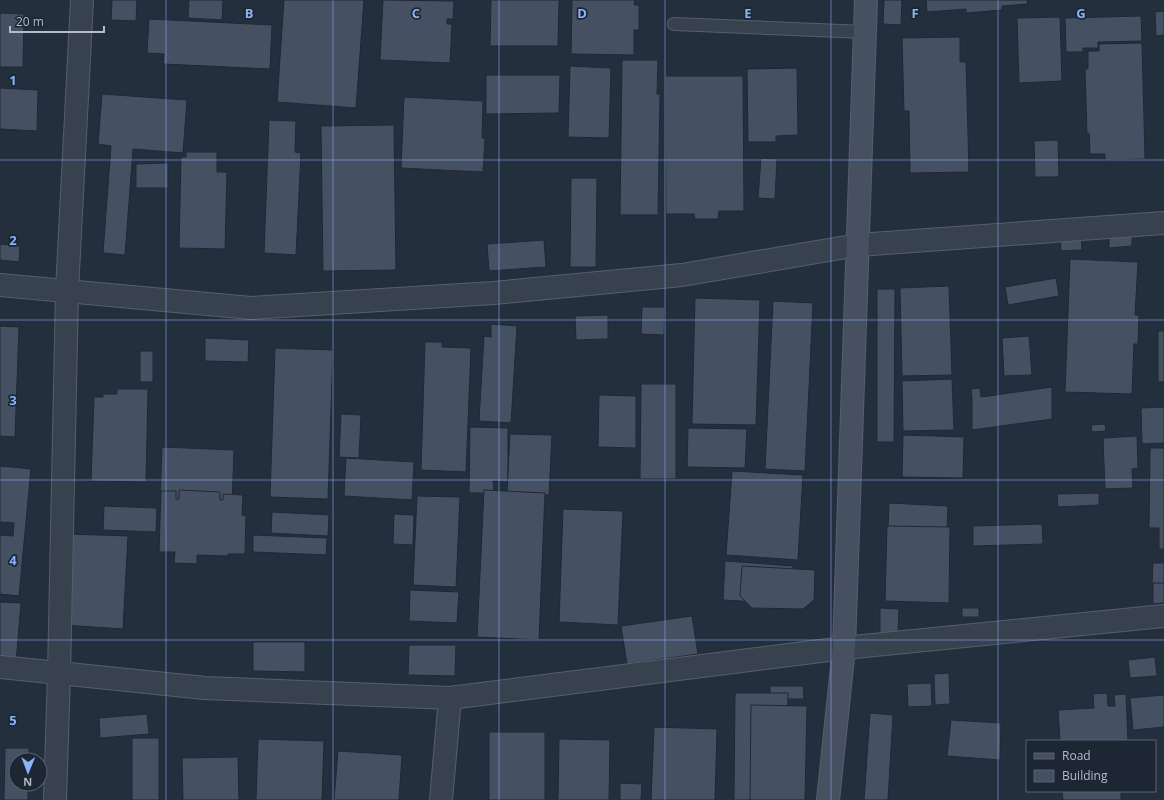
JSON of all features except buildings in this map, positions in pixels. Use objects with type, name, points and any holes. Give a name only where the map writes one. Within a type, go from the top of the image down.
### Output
[{"type":"street","points":[[55,800],[59,674],[66,291],[82,0]]},
{"type":"street","points":[[828,800],[844,648],[866,0]]},
{"type":"street","points":[[0,285],[259,308],[494,293],[682,276],[858,245],[1164,223]]},
{"type":"street","points":[[0,667],[204,688],[450,698],[844,648],[1164,616]]},
{"type":"street","points":[[441,800],[450,698]]},
{"type":"lane","points":[[674,24],[865,32]]}]
